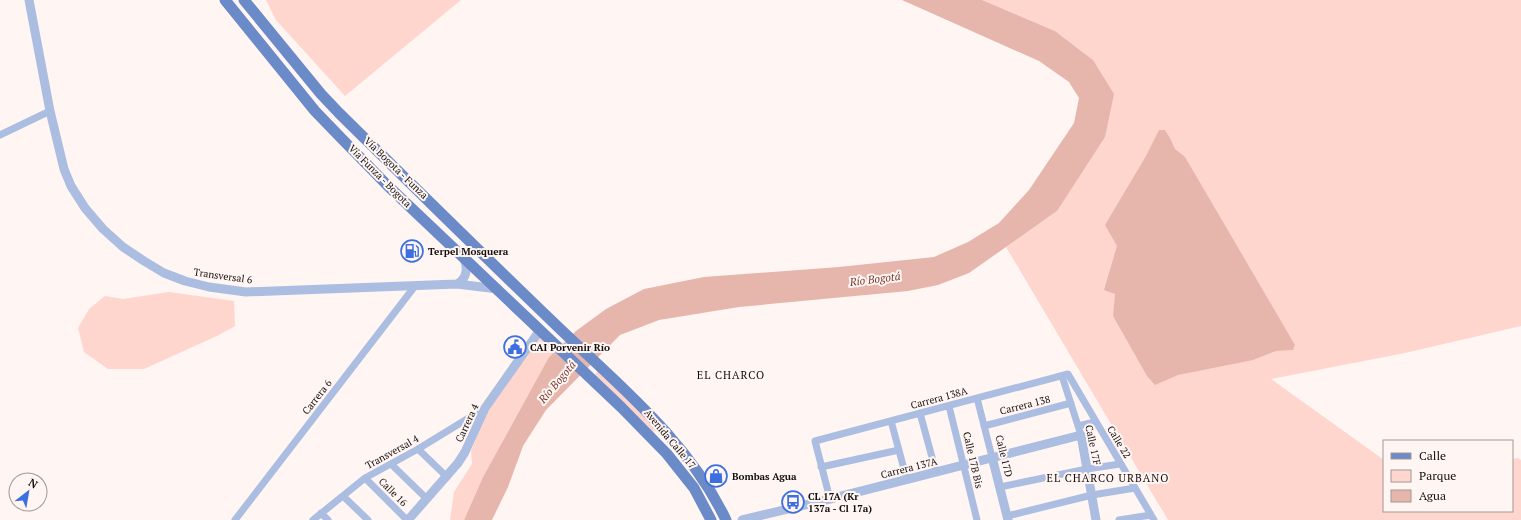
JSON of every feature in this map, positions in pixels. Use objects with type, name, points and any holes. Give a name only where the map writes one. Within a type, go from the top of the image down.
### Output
[{"type":"main road","name":"Vía Funza - Bogota","points":[[225,0],[315,111],[344,142],[388,186],[550,338]]},
{"type":"main road","name":"Vía Bogota - Funza","points":[[245,1],[321,94],[556,326],[601,368]]},
{"type":"main road","points":[[344,142],[357,130]]},
{"type":"main road","name":"Avenida Calle 17","points":[[550,338],[658,445],[687,478],[701,500],[711,520]]},
{"type":"main road","name":"Avenida Calle 17","points":[[601,368],[652,417],[688,458],[713,496],[726,520]]},
{"type":"main road","points":[[658,445],[669,435]]},
{"type":"street","name":"Transversal 6","points":[[29,0],[50,111],[64,169],[71,186],[85,208],[102,229],[123,247],[144,261],[164,273],[194,284],[246,292],[457,284],[498,289]]},
{"type":"street","points":[[0,135],[50,111]]},
{"type":"street","points":[[457,284],[464,278],[466,270],[466,265],[462,256]]},
{"type":"street","name":"Carrera 6","points":[[235,520],[415,286]]},
{"type":"street","name":"Carrera 4","points":[[408,520],[447,477],[465,452],[485,408],[540,330]]},
{"type":"street","name":"Carrera 138A","points":[[821,467],[815,441],[1065,375]]},
{"type":"street","name":"Calle 17F","points":[[1065,375],[1079,430],[1096,520]]},
{"type":"street","name":"Calle 22","points":[[1065,375],[1153,518]]},
{"type":"street","name":"Calle 17D","points":[[977,398],[1008,518]]},
{"type":"street","name":"Carrera 138","points":[[984,426],[1071,403]]},
{"type":"street","name":"Calle 17B Bis","points":[[949,406],[977,520]]},
{"type":"street","name":"Transversal 4","points":[[313,520],[365,478],[418,449],[485,408]]},
{"type":"street","points":[[920,413],[936,472]]},
{"type":"street","points":[[892,421],[907,480]]},
{"type":"street","points":[[1079,430],[1095,422]]},
{"type":"street","name":"Carrera 137A","points":[[742,520],[830,500],[964,465],[1079,430]]},
{"type":"street","points":[[418,449],[447,477]]},
{"type":"street","points":[[830,500],[821,467],[899,450]]},
{"type":"street","points":[[391,464],[427,499]]},
{"type":"street","points":[[1000,487],[1087,469],[1120,464]]},
{"type":"street","name":"Calle 16","points":[[365,478],[408,520]]},
{"type":"street","points":[[1008,518],[1092,495],[1135,488]]},
{"type":"street","points":[[343,496],[368,520]]},
{"type":"street","points":[[321,514],[328,520]]},
{"type":"street","points":[[1119,520],[1153,518]]},
{"type":"green space","points":[[266,0],[461,0],[345,96],[276,20]]},
{"type":"green space","points":[[982,0],[1521,0],[1521,326],[1405,353],[1271,379],[1383,459],[1383,512],[1513,512],[1513,459],[1518,458],[1521,460],[1521,520],[1168,520],[1006,247],[1057,211],[1093,60],[1055,31]]},
{"type":"green space","points":[[169,292],[234,301],[235,326],[219,335],[144,369],[108,369],[84,352],[78,328],[89,309],[105,296],[123,299]]},
{"type":"green space","points":[[540,336],[556,350],[549,357],[483,477],[464,520],[450,520],[454,492],[472,464],[471,451],[489,408]]},
{"type":"green space","points":[[598,371],[657,429],[653,432],[594,376]]},
{"type":"water","name":"Río Bogotá","points":[[902,0],[982,0],[1055,31],[1093,60],[1114,94],[1105,137],[1057,211],[969,273],[938,285],[908,291],[739,307],[659,320],[620,335],[546,410],[523,446],[508,487],[492,520],[464,520],[483,477],[549,357],[576,331],[606,309],[644,289],[704,277],[839,267],[934,257],[968,242],[999,223],[1029,190],[1074,123],[1079,98],[1069,82],[1039,61]]},
{"type":"water","points":[[1159,130],[1165,130],[1175,149],[1185,157],[1295,345],[1293,350],[1276,351],[1253,360],[1178,375],[1155,385],[1147,376],[1113,316],[1115,294],[1104,290],[1117,246],[1105,225],[1146,156]]},
{"type":"place","name":"Terpel Mosquera","points":[[412,251]]},
{"type":"place","name":"CAI Porvenir Río","points":[[515,347]]},
{"type":"place","name":"Bombas Agua","points":[[716,476]]},
{"type":"place","name":"CL 17A (Kr 137a - Cl 17a)","points":[[793,502]]},
{"type":"district","name":"EL CHARCO","points":[[731,375]]},
{"type":"district","name":"EL CHARCO URBANO","points":[[1108,478]]}]
